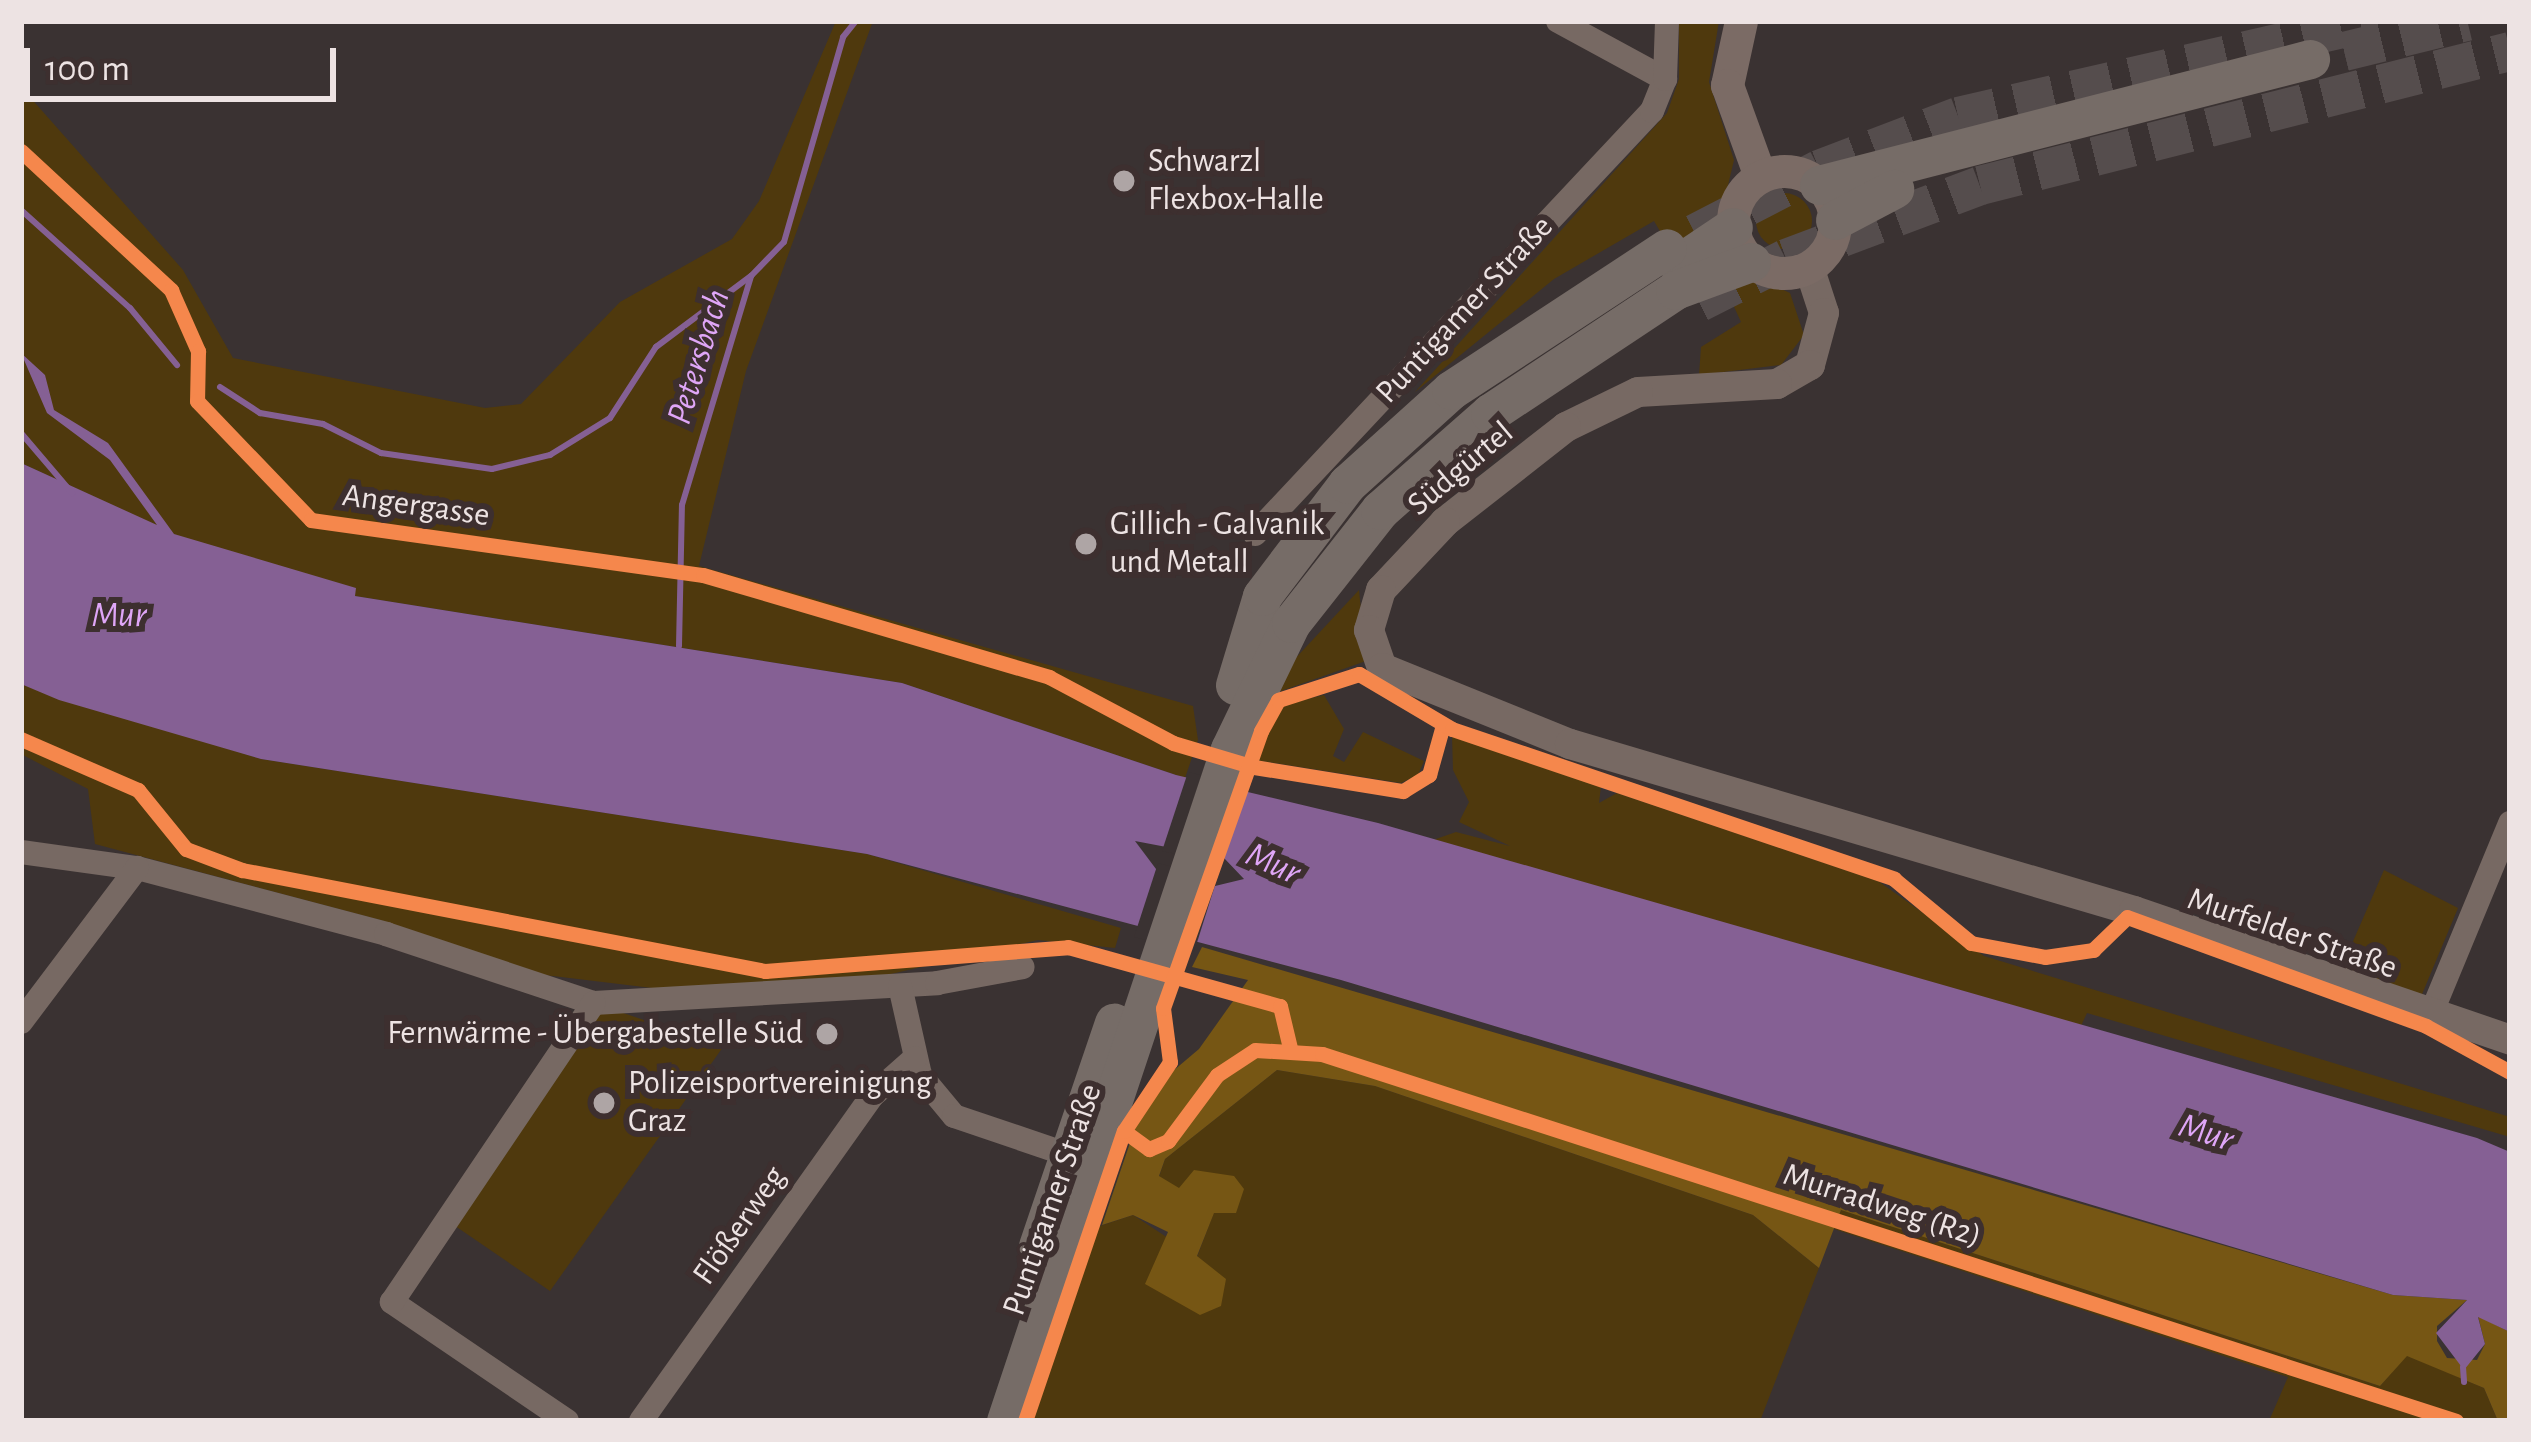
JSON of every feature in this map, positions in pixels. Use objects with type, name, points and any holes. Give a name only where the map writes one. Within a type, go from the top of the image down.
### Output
[{"type":"main road","points":[[1741,21],[1727,85],[1760,176]]},
{"type":"main road","points":[[1827,202],[1829,246],[1809,267],[1775,273],[1742,244],[1740,196],[1760,176],[1791,171],[1827,202],[1861,201],[1990,156],[2312,69]]},
{"type":"main road","points":[[1140,982],[1222,747],[1254,637],[1329,536],[1410,453],[1539,351],[1742,244]]},
{"type":"main road","points":[[1222,747],[1318,583],[1425,464],[1612,328],[1711,271],[1742,244]]},
{"type":"main road","name":"Südgürtel","points":[[1254,637],[1281,563],[1362,470],[1525,336],[1667,248]]},
{"type":"main road","name":"Südgürtel","points":[[1263,680],[1445,478],[1569,383],[1699,302]]},
{"type":"main road","name":"Puntigamer Straße","points":[[977,1421],[1069,1154],[1140,982]]},
{"type":"main road","name":"Puntigamer Straße","points":[[1006,1421],[1140,982]]},
{"type":"street","points":[[1558,21],[1665,80],[1666,21]]},
{"type":"street","name":"Puntigamer Straße","points":[[1255,534],[1652,111],[1665,80]]},
{"type":"street","name":"Murfelder Straße","points":[[1809,267],[1824,313],[1810,365],[1777,384],[1638,392],[1566,427],[1445,522],[1381,590],[1369,631],[1382,668],[1570,744],[2134,911],[2510,1040]]},
{"type":"street","points":[[2431,1014],[2510,824]]},
{"type":"street","points":[[21,852],[137,868],[386,934],[594,1003],[899,986],[1023,967]]},
{"type":"street","points":[[21,1022],[137,868]]},
{"type":"street","points":[[899,986],[915,1058],[954,1116],[1069,1154]]},
{"type":"street","points":[[567,1421],[392,1302],[594,1003]]},
{"type":"street","name":"Flößerweg","points":[[641,1421],[872,1096],[915,1058]]},
{"type":"shaded area","points":[[836,21],[873,21],[746,371],[699,566],[1193,706],[1198,740],[1185,778],[902,683],[355,596],[355,588],[186,540],[21,463],[21,87],[183,270],[233,358],[485,408],[521,404],[620,302],[732,239],[759,201]]},
{"type":"shaded area","points":[[1679,21],[1719,21],[1709,82],[1734,160],[1720,219],[1674,255],[1654,221],[1554,279],[1415,392],[1667,113],[1679,79]]},
{"type":"shaded area","points":[[1784,193],[1804,201],[1812,221],[1804,241],[1784,249],[1764,241],[1756,221],[1764,201]]},
{"type":"shaded area","points":[[1741,271],[1790,293],[1804,335],[1781,365],[1699,375],[1701,347],[1741,322],[1719,274]]},
{"type":"shaded area","points":[[1359,590],[1366,661],[1278,692],[1292,662]]},
{"type":"shaded area","points":[[21,684],[261,759],[867,854],[1121,928],[1115,948],[1038,940],[865,980],[669,990],[528,973],[380,920],[95,844],[88,789],[21,754]]},
{"type":"shaded area","points":[[1324,695],[1344,729],[1333,756],[1344,762],[1363,732],[1424,761],[1418,775],[1401,783],[1255,760],[1280,705]]},
{"type":"shaded area","points":[[1452,735],[1601,786],[1599,803],[1617,793],[1878,881],[1984,956],[2510,1117],[2510,1137],[2087,1013],[2080,1028],[1433,840],[1456,832],[1510,846],[1459,822],[1469,802],[1453,770]]},
{"type":"shaded area","points":[[2384,870],[2458,908],[2420,999],[2341,969]]},
{"type":"shaded area","points":[[1202,947],[2393,1295],[2467,1300],[2437,1326],[2437,1341],[2447,1358],[2477,1360],[2485,1344],[2478,1316],[2510,1332],[2510,1421],[2498,1421],[2484,1388],[2407,1356],[2380,1386],[1841,1210],[1819,1268],[1753,1215],[1375,1086],[1277,1070],[1165,1159],[1159,1176],[1179,1188],[1194,1170],[1234,1176],[1244,1189],[1236,1213],[1214,1213],[1197,1256],[1226,1279],[1221,1306],[1200,1315],[1145,1284],[1168,1232],[1133,1215],[1102,1225],[1147,1093],[1199,1049],[1248,980],[1192,967]]},
{"type":"shaded area","name":"Polizeisportvereinigung Graz","points":[[594,1003],[723,1047],[550,1291],[445,1219]]},
{"type":"shaded area","points":[[1277,1070],[1375,1086],[1753,1215],[1819,1268],[1760,1421],[1032,1421],[1097,1227],[1133,1215],[1197,1257],[1214,1212],[1159,1177],[1165,1159]]},
{"type":"shaded area","points":[[1841,1210],[2380,1386],[2407,1355],[2484,1388],[2498,1421],[2269,1421],[2288,1377],[1834,1229]]},
{"type":"water","name":"Mur","points":[[21,353],[45,375],[54,410],[108,443],[174,534],[356,588],[355,596],[902,683],[1176,775],[1378,823],[2477,1138],[2510,1152],[2510,1332],[2478,1317],[2485,1344],[2464,1370],[2436,1333],[2467,1300],[2393,1295],[1341,980],[867,854],[261,759],[59,700],[21,684],[21,463],[157,525],[110,460],[47,413]],"holes":[[[1135,841],[1224,858],[1244,879],[1215,886],[1156,869]]]},
{"type":"pier","points":[[1188,772],[1247,786],[1222,864],[1162,851]]},
{"type":"pier","points":[[1158,863],[1217,879],[1194,952],[1134,937]]},
{"type":"waterway","name":"Petersbach","points":[[679,646],[682,505],[751,276],[784,242],[843,37],[856,21]]},
{"type":"waterway","points":[[21,210],[130,308],[177,365]]},
{"type":"waterway","points":[[220,387],[260,413],[323,424],[381,453],[492,469],[550,455],[610,418],[656,347],[751,276]]},
{"type":"waterway","points":[[21,433],[72,493]]},
{"type":"waterway","points":[[2463,1367],[2464,1382]]},
{"type":"tunnel","points":[[1695,233],[1819,169],[1958,116],[2373,21]]},
{"type":"tunnel","points":[[2344,51],[2467,21]]},
{"type":"tunnel","points":[[1699,302],[1786,258],[1980,185],[2510,51]]},
{"type":"cycle path","name":"Angergasse","points":[[21,151],[171,290],[198,351],[197,401],[311,520],[703,575],[1049,677],[1173,743],[1254,767],[1403,791],[1429,775],[1443,725]]},
{"type":"cycle path","points":[[1025,1421],[1124,1131],[1170,1062],[1163,1008],[1261,731],[1278,700],[1359,674],[1452,729],[1894,879],[1971,943],[2045,957],[2093,950],[2127,917],[2426,1026],[2510,1072]]},
{"type":"cycle path","points":[[21,739],[138,790],[186,849],[242,870],[765,971],[1068,947],[1280,1006],[1290,1048]]},
{"type":"cycle path","name":"Murradweg (R2)","points":[[1124,1131],[1149,1149],[1168,1141],[1217,1075],[1255,1050],[1322,1054],[2456,1421]]},
{"type":"place","name":"Schwarzl Flexbox-Halle","points":[[1124,181]]},
{"type":"place","name":"Gillich - Galvanik und Metall","points":[[1086,544]]},
{"type":"place","name":"Fernwärme - Übergabestelle Süd","points":[[827,1034]]},
{"type":"place","name":"Polizeisportvereinigung Graz","points":[[604,1103]]}]
